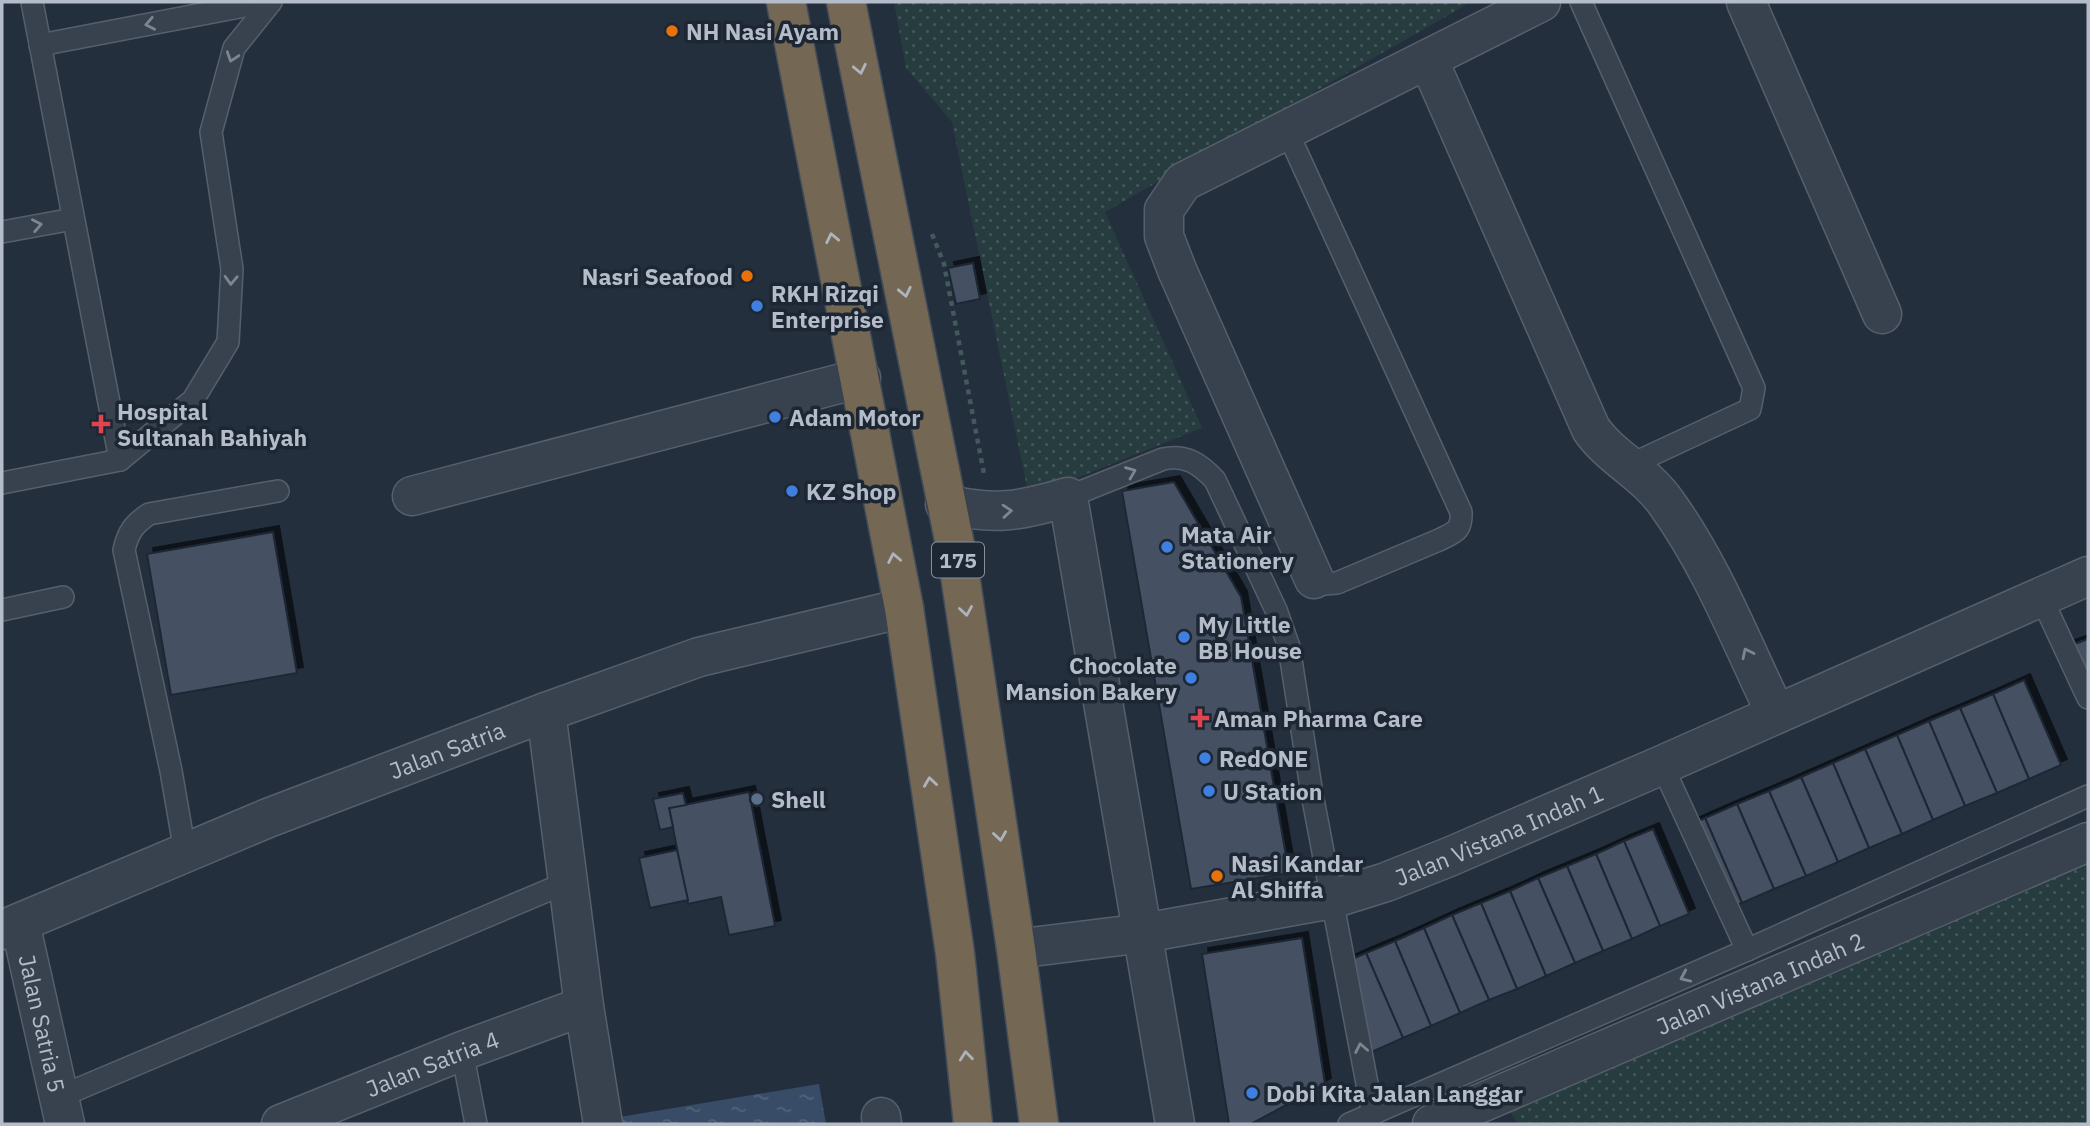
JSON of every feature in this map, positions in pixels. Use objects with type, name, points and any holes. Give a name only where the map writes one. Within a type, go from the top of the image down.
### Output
[{"type":"highway","name":"175","points":[[786,2],[904,608],[955,953],[973,1124]]},
{"type":"highway","name":"175","points":[[846,2],[959,568],[1039,1124]]},
{"type":"street","points":[[1314,579],[1177,270],[1164,236],[1164,210],[1183,182],[1541,2]]},
{"type":"street","points":[[1746,2],[1882,314]]},
{"type":"street","points":[[1428,59],[1591,429],[1601,444],[1640,474],[1667,502],[1698,551],[1776,714]]},
{"type":"street","points":[[412,496],[860,378]]},
{"type":"street","points":[[945,503],[991,512],[1026,509],[1068,497],[1175,1124]]},
{"type":"street","name":"Jalan Vistana Indah 1","points":[[1016,950],[1144,933],[1332,899],[1386,882],[1662,765],[2088,576]]},
{"type":"street","name":"Jalan Satria","points":[[11,927],[281,813],[699,657],[904,608]]},
{"type":"street","points":[[546,712],[584,1006],[603,1124]]},
{"type":"street","name":"Jalan Vistana Indah 2","points":[[1432,1124],[2088,842]]},
{"type":"street","name":"Jalan Satria 5","points":[[11,927],[62,1111]]},
{"type":"street","name":"Jalan Satria 4","points":[[281,1124],[331,1114],[462,1051],[584,1006]]},
{"type":"lane","points":[[32,2],[120,460]]},
{"type":"lane","points":[[40,45],[265,2]]},
{"type":"lane","points":[[2,483],[120,460],[193,400],[228,342],[232,269],[211,132],[234,48],[271,2]]},
{"type":"lane","points":[[1581,2],[1754,388],[1750,409],[1640,474]]},
{"type":"lane","points":[[1287,131],[1461,512],[1461,523],[1456,532],[1439,540],[1337,583],[1323,584],[1314,579]]},
{"type":"lane","points":[[2,232],[73,219]]},
{"type":"lane","points":[[1068,497],[1163,459],[1178,456],[1200,464],[1215,480],[1276,610],[1289,647],[1312,794],[1373,1115]]},
{"type":"lane","points":[[185,852],[171,771],[124,550],[128,533],[138,521],[149,514],[278,491]]},
{"type":"lane","points":[[2,610],[64,597]]},
{"type":"lane","points":[[2041,597],[2088,698]]},
{"type":"lane","points":[[1662,765],[1747,950]]},
{"type":"lane","points":[[1349,1124],[1747,950],[2088,796]]},
{"type":"lane","points":[[62,1111],[568,882]]},
{"type":"lane","points":[[462,1051],[476,1124]]},
{"type":"green space","points":[[894,2],[1471,2],[1105,212],[1202,428],[1029,497],[952,122],[906,68]]},
{"type":"green space","points":[[2088,860],[2088,1124],[1518,1124],[1509,1110]]},
{"type":"water","points":[[819,1084],[826,1124],[621,1124],[620,1117]]},
{"type":"building","points":[[973,263],[980,299],[956,304],[948,268]]},
{"type":"building","points":[[1174,482],[1241,597],[1289,873],[1191,889],[1122,491]]},
{"type":"building","points":[[273,532],[297,673],[171,695],[147,554]]},
{"type":"building","points":[[2088,639],[2088,688],[2069,646]]},
{"type":"building","points":[[2024,680],[2061,765],[2029,779],[1993,694]]},
{"type":"building","points":[[1993,694],[2029,779],[1997,793],[1960,708]]},
{"type":"building","points":[[1960,708],[1997,793],[1965,806],[1929,721]]},
{"type":"building","points":[[1929,721],[1965,806],[1933,820],[1897,735]]},
{"type":"building","points":[[1897,735],[1933,820],[1902,834],[1865,749]]},
{"type":"building","points":[[1865,749],[1902,834],[1869,848],[1833,763]]},
{"type":"building","points":[[1833,763],[1869,848],[1838,862],[1801,777]]},
{"type":"building","points":[[1801,777],[1838,862],[1806,876],[1769,791]]},
{"type":"building","points":[[1769,791],[1806,876],[1774,889],[1737,804]]},
{"type":"building","points":[[749,792],[775,926],[729,935],[721,897],[688,904],[669,808]]},
{"type":"building","points":[[683,793],[686,805],[669,808],[673,827],[660,830],[653,799]]},
{"type":"building","points":[[1737,804],[1774,889],[1742,903],[1705,818]]},
{"type":"building","points":[[1705,818],[1742,903],[1729,908],[1694,823]]},
{"type":"building","points":[[1653,829],[1689,914],[1660,926],[1624,841]]},
{"type":"building","points":[[1624,841],[1660,926],[1632,939],[1596,854]]},
{"type":"building","points":[[677,850],[688,900],[650,908],[639,858]]},
{"type":"building","points":[[1596,854],[1632,939],[1603,951],[1567,866]]},
{"type":"building","points":[[1567,866],[1603,951],[1575,963],[1538,878]]},
{"type":"building","points":[[1538,878],[1575,963],[1546,976],[1510,891]]},
{"type":"building","points":[[1510,891],[1546,976],[1517,989],[1481,903]]},
{"type":"building","points":[[1481,903],[1517,989],[1489,1000],[1452,915]]},
{"type":"building","points":[[1452,915],[1489,1000],[1460,1013],[1424,928]]},
{"type":"building","points":[[1424,928],[1460,1013],[1431,1026],[1395,941]]},
{"type":"building","points":[[1302,938],[1325,1084],[1251,1124],[1229,1124],[1202,954]]},
{"type":"building","points":[[1395,941],[1431,1026],[1403,1038],[1366,953]]},
{"type":"building","points":[[1366,953],[1403,1038],[1365,1055],[1350,960]]},
{"type":"place","name":"NH Nasi Ayam","points":[[672,31]]},
{"type":"place","name":"Nasri Seafood","points":[[747,276]]},
{"type":"place","name":"RKH Rizqi Enterprise","points":[[757,306]]},
{"type":"place","name":"Adam Motor","points":[[775,417]]},
{"type":"place","name":"Hospital Sultanah Bahiyah","points":[[101,424]]},
{"type":"place","name":"KZ Shop","points":[[792,491]]},
{"type":"place","name":"Mata Air Stationery","points":[[1167,547]]},
{"type":"place","name":"My Little BB House","points":[[1184,637]]},
{"type":"place","name":"Chocolate Mansion Bakery","points":[[1191,678]]},
{"type":"place","name":"Aman Pharma Care","points":[[1200,718]]},
{"type":"place","name":"RedONE","points":[[1205,758]]},
{"type":"place","name":"U Station","points":[[1209,791]]},
{"type":"place","name":"Shell","points":[[757,799]]},
{"type":"place","name":"Nasi Kandar Al Shiffa","points":[[1217,876]]},
{"type":"place","name":"Dobi Kita Jalan Langgar","points":[[1252,1093]]}]
